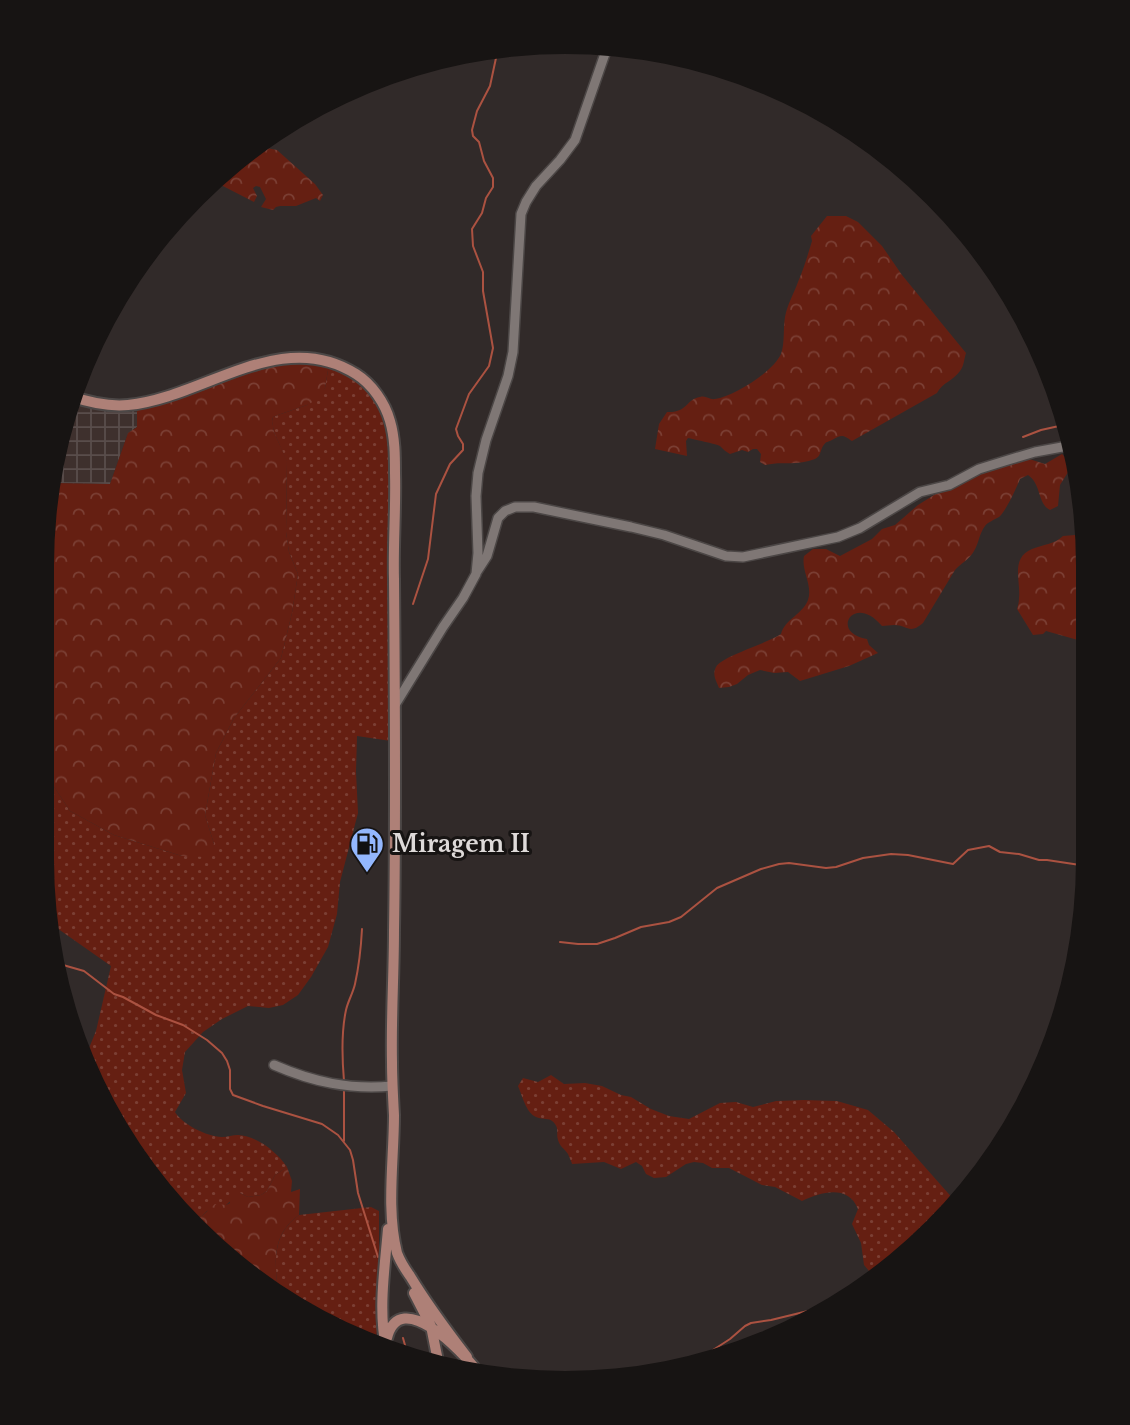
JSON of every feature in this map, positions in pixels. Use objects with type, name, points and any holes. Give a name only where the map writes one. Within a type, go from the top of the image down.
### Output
[{"type":"main road","points":[[81,400],[127,406],[163,399],[253,365],[298,357],[334,363],[355,373],[367,382],[381,400],[390,418],[394,439],[395,705],[392,1206],[398,1258],[430,1326],[436,1354]]},
{"type":"main road","points":[[384,1337],[383,1310],[392,1206]]},
{"type":"main road","points":[[398,1258],[417,1289],[470,1362]]},
{"type":"main road","points":[[387,1338],[394,1323],[402,1320],[421,1321],[467,1357]]},
{"type":"street","points":[[476,574],[478,473],[512,361],[521,214],[536,186],[575,139],[604,56]]},
{"type":"street","points":[[395,705],[463,598],[486,556],[498,518],[515,507],[534,507],[631,527],[726,555],[743,557],[838,537],[875,520],[920,492],[949,485],[979,469],[1062,447]]},
{"type":"street","points":[[274,1065],[299,1076],[337,1085],[370,1088],[392,1086]]},
{"type":"shaded area","points":[[80,404],[103,409],[137,408],[137,427],[128,433],[110,484],[61,483]]},
{"type":"green space","points":[[269,149],[277,150],[315,184],[323,195],[320,201],[316,198],[296,206],[280,206],[273,210],[261,207],[266,199],[260,187],[256,186],[253,188],[257,196],[254,202],[223,186]]},
{"type":"green space","points":[[827,216],[846,216],[858,222],[882,246],[902,275],[966,353],[960,371],[937,393],[852,441],[840,436],[826,442],[818,456],[809,461],[765,465],[760,462],[761,454],[757,449],[730,454],[720,446],[688,438],[687,456],[655,449],[659,424],[667,412],[683,408],[695,398],[715,399],[732,393],[762,375],[777,361],[782,350],[786,313],[806,261],[811,236]]},
{"type":"green space","points":[[281,362],[329,364],[325,388],[318,399],[273,417],[272,420],[274,432],[287,461],[286,532],[289,552],[298,574],[292,613],[281,658],[234,718],[216,753],[205,815],[214,844],[207,857],[182,856],[114,835],[70,811],[54,787],[54,565],[59,498],[61,483],[110,484],[128,433],[137,427],[137,408],[252,369]]},
{"type":"green space","points":[[329,364],[335,365],[374,392],[391,434],[391,741],[357,736],[358,813],[340,882],[337,914],[328,947],[311,977],[298,995],[283,1005],[269,1008],[248,1006],[203,1032],[185,1052],[182,1070],[186,1093],[175,1112],[179,1117],[209,1134],[252,1138],[272,1151],[287,1167],[275,1175],[267,1191],[261,1195],[248,1197],[240,1193],[226,1205],[200,1216],[140,1144],[107,1086],[90,1046],[96,1031],[111,966],[59,930],[55,893],[54,787],[70,811],[114,835],[182,856],[214,844],[205,815],[216,753],[234,718],[281,658],[298,574],[289,552],[286,532],[287,462],[272,421],[273,417],[307,405],[325,388]]},
{"type":"green space","points":[[1062,454],[1064,456],[1067,473],[1060,485],[1058,506],[1050,510],[1046,507],[1036,484],[1028,475],[1020,479],[1005,510],[985,526],[972,554],[955,570],[918,627],[911,629],[899,625],[882,626],[872,617],[862,613],[855,614],[848,623],[849,630],[867,639],[869,645],[878,653],[849,666],[800,681],[788,672],[760,670],[737,684],[719,688],[714,673],[720,663],[781,634],[786,624],[806,605],[809,589],[804,556],[813,549],[826,549],[840,556],[872,539],[882,529],[895,525],[918,505],[950,485],[990,466],[1026,458],[1045,464]]},
{"type":"green space","points":[[1075,535],[1076,639],[1046,631],[1033,635],[1017,609],[1021,558],[1032,549],[1052,543],[1063,536]]},
{"type":"green space","points":[[551,1075],[564,1084],[585,1083],[602,1086],[669,1116],[689,1119],[720,1103],[736,1102],[753,1107],[776,1101],[837,1101],[868,1110],[894,1132],[950,1196],[902,1244],[869,1270],[864,1265],[861,1243],[852,1224],[858,1209],[848,1196],[833,1192],[802,1201],[729,1168],[712,1168],[703,1163],[686,1164],[666,1177],[654,1178],[646,1174],[636,1162],[621,1169],[604,1162],[572,1164],[557,1138],[555,1124],[531,1113],[518,1086],[523,1078],[538,1082]]},
{"type":"green space","points":[[287,1167],[292,1181],[291,1192],[300,1189],[299,1215],[283,1231],[279,1240],[276,1260],[277,1282],[228,1244],[200,1216],[215,1204],[230,1203],[229,1197],[235,1193],[248,1197],[261,1195],[267,1191],[275,1175]]},
{"type":"green space","points":[[371,1207],[379,1211],[379,1245],[384,1270],[376,1334],[339,1318],[277,1282],[279,1241],[283,1231],[299,1215]]},
{"type":"waterway","points":[[413,604],[428,559],[436,494],[450,464],[463,450],[456,429],[469,394],[489,366],[493,348],[483,291],[483,272],[473,246],[472,229],[493,187],[493,178],[472,130],[477,111],[490,86],[496,59]]},
{"type":"waterway","points":[[1023,437],[1056,427]]},
{"type":"waterway","points":[[560,942],[597,944],[641,927],[669,922],[681,917],[717,888],[779,864],[826,868],[891,854],[953,864],[968,850],[989,846],[1000,852],[1076,864]]},
{"type":"waterway","points":[[344,1081],[343,1028],[360,957],[362,929]]},
{"type":"waterway","points":[[65,966],[84,971],[114,994],[183,1025],[207,1040],[227,1061],[233,1095],[322,1124],[338,1135],[350,1150],[358,1193],[378,1257]]},
{"type":"waterway","points":[[344,1091],[344,1141]]},
{"type":"waterway","points":[[717,1347],[751,1323],[800,1313]]},
{"type":"waterway","points":[[403,1338],[405,1345]]},
{"type":"place","name":"Miragem II","points":[[367,874]]}]
